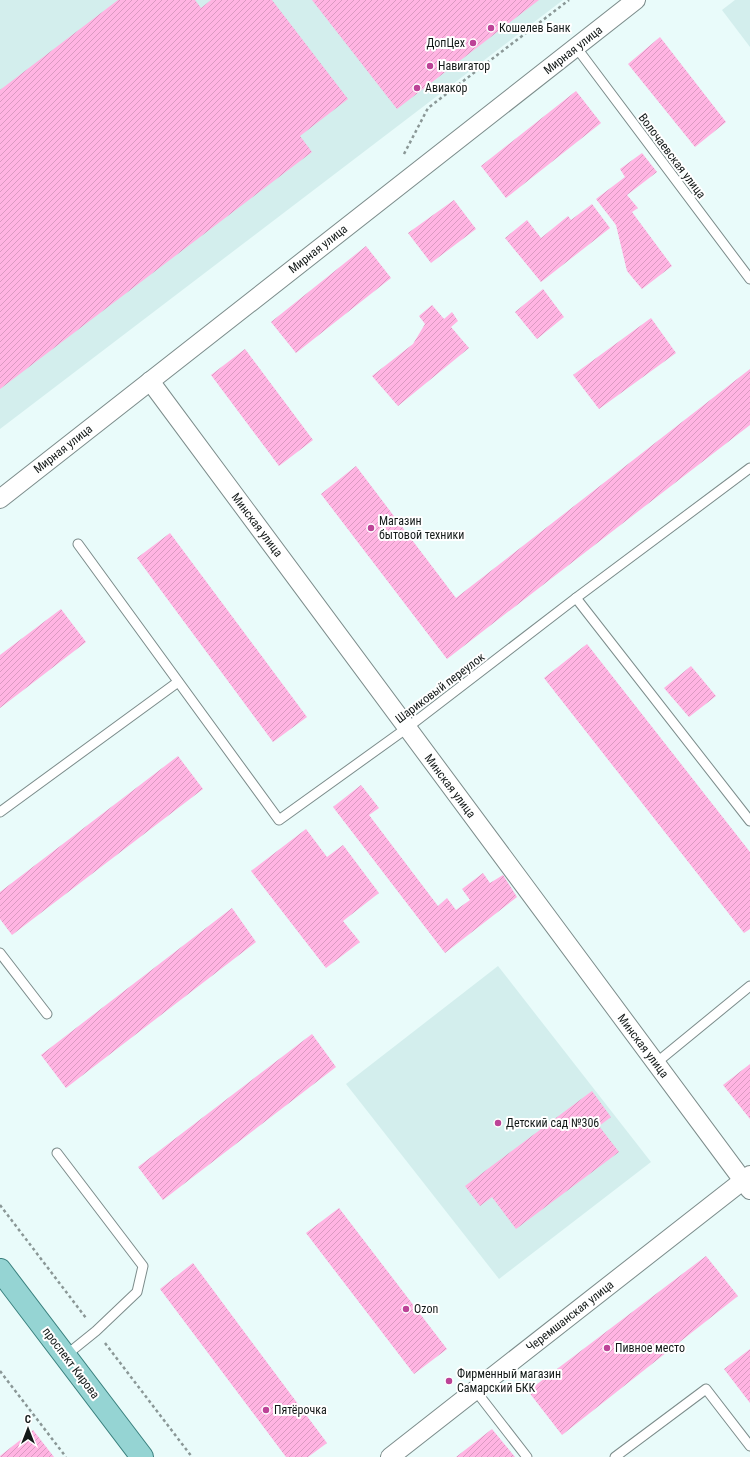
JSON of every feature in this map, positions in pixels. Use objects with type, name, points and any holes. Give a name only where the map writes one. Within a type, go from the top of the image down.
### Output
[{"type":"main road","name":"проспект Кирова","points":[[0,1270],[142,1457]]},
{"type":"street","name":"Мирная улица","points":[[0,499],[636,0]]},
{"type":"street","name":"Минская улица","points":[[150,381],[656,1064],[748,1182]]},
{"type":"street","name":"Черемшанская улица","points":[[390,1457],[475,1390],[748,1182]]},
{"type":"lane","name":"Волочаевская улица","points":[[576,47],[750,279]]},
{"type":"lane","name":"Шариковый переулок","points":[[178,682],[279,820],[407,728],[576,598],[750,468]]},
{"type":"lane","points":[[0,812],[178,682],[78,544]]},
{"type":"lane","points":[[576,598],[750,821]]},
{"type":"lane","points":[[0,953],[47,1014]]},
{"type":"lane","points":[[656,1064],[750,986]]},
{"type":"lane","points":[[57,1153],[143,1266],[137,1292],[96,1331],[65,1356]]},
{"type":"lane","points":[[615,1457],[706,1389],[750,1446]]},
{"type":"lane","points":[[475,1390],[527,1457]]},
{"type":"path","points":[[403,157],[428,108],[569,0]]},
{"type":"path","points":[[0,1371],[66,1457]]},
{"type":"shaded area","points":[[0,0],[563,0],[0,429]]},
{"type":"shaded area","points":[[735,0],[750,0],[750,47],[722,10]]},
{"type":"shaded area","name":"Детский сад №306","points":[[498,966],[651,1162],[499,1279],[346,1084]]},
{"type":"building","points":[[118,0],[195,0],[201,8],[211,0],[272,0],[348,99],[300,136],[312,152],[0,389],[0,90]]},
{"type":"building","points":[[312,0],[539,0],[397,109]]},
{"type":"building","points":[[660,37],[726,122],[695,147],[628,64]]},
{"type":"building","points":[[576,91],[601,123],[506,198],[481,166]]},
{"type":"building","points":[[642,153],[657,172],[627,195],[638,208],[632,212],[672,266],[642,289],[627,271],[616,225],[596,199],[625,177],[620,169]]},
{"type":"building","points":[[454,200],[476,229],[431,263],[408,233]]},
{"type":"building","points":[[592,204],[610,228],[541,282],[505,238],[527,220],[541,238],[568,216],[571,220]]},
{"type":"building","points":[[366,246],[391,278],[296,353],[271,322]]},
{"type":"building","points":[[543,289],[564,317],[537,339],[515,312]]},
{"type":"building","points":[[432,305],[444,319],[452,312],[458,321],[451,327],[469,348],[398,406],[372,376],[413,344],[425,324],[419,316]]},
{"type":"building","points":[[651,318],[676,353],[599,409],[573,375]]},
{"type":"building","points":[[245,349],[313,440],[279,466],[211,375]]},
{"type":"building","points":[[750,369],[750,425],[447,659],[321,494],[356,466],[456,598]]},
{"type":"building","points":[[170,533],[307,717],[273,742],[137,558]]},
{"type":"building","points":[[61,609],[86,642],[0,708],[0,655]]},
{"type":"building","points":[[587,644],[750,852],[750,929],[744,933],[544,678]]},
{"type":"building","points":[[691,666],[716,696],[689,717],[664,688]]},
{"type":"building","points":[[178,756],[203,789],[12,935],[0,919],[0,892]]},
{"type":"building","points":[[361,785],[379,808],[369,815],[438,906],[447,898],[456,910],[470,900],[462,889],[483,873],[490,883],[503,875],[517,897],[445,953],[333,807]]},
{"type":"building","points":[[306,829],[327,857],[343,845],[379,893],[343,921],[360,942],[326,968],[251,871]]},
{"type":"building","points":[[232,908],[256,942],[66,1088],[41,1055]]},
{"type":"building","points":[[312,1034],[336,1067],[163,1200],[138,1167]]},
{"type":"building","points":[[750,1064],[750,1119],[723,1085]]},
{"type":"building","points":[[592,1091],[611,1117],[599,1126],[619,1152],[516,1229],[492,1197],[480,1206],[465,1186]]},
{"type":"building","points":[[339,1208],[447,1349],[414,1374],[306,1233]]},
{"type":"building","points":[[706,1256],[738,1296],[562,1435],[528,1391]]},
{"type":"building","points":[[193,1263],[327,1443],[308,1457],[286,1457],[160,1289]]},
{"type":"building","points":[[750,1349],[750,1403],[724,1369]]},
{"type":"building","points":[[492,1429],[515,1457],[456,1457]]},
{"type":"building","points":[[33,1430],[54,1457],[0,1457],[0,1456]]},
{"type":"place","name":"Кошелев Банк","points":[[491,28]]},
{"type":"place","name":"ДопЦех","points":[[473,43]]},
{"type":"place","name":"Навигатор","points":[[430,66]]},
{"type":"place","name":"Авиакор","points":[[417,88]]},
{"type":"place","name":"Магазин бытовой техники","points":[[371,528]]},
{"type":"place","name":"Детский сад №306","points":[[498,1123]]},
{"type":"place","name":"Ozon","points":[[406,1309]]},
{"type":"place","name":"Пивное место","points":[[607,1348]]},
{"type":"place","name":"Фирменный магазин Самарский БКК","points":[[449,1381]]},
{"type":"place","name":"Пятёрочка","points":[[266,1410]]}]
